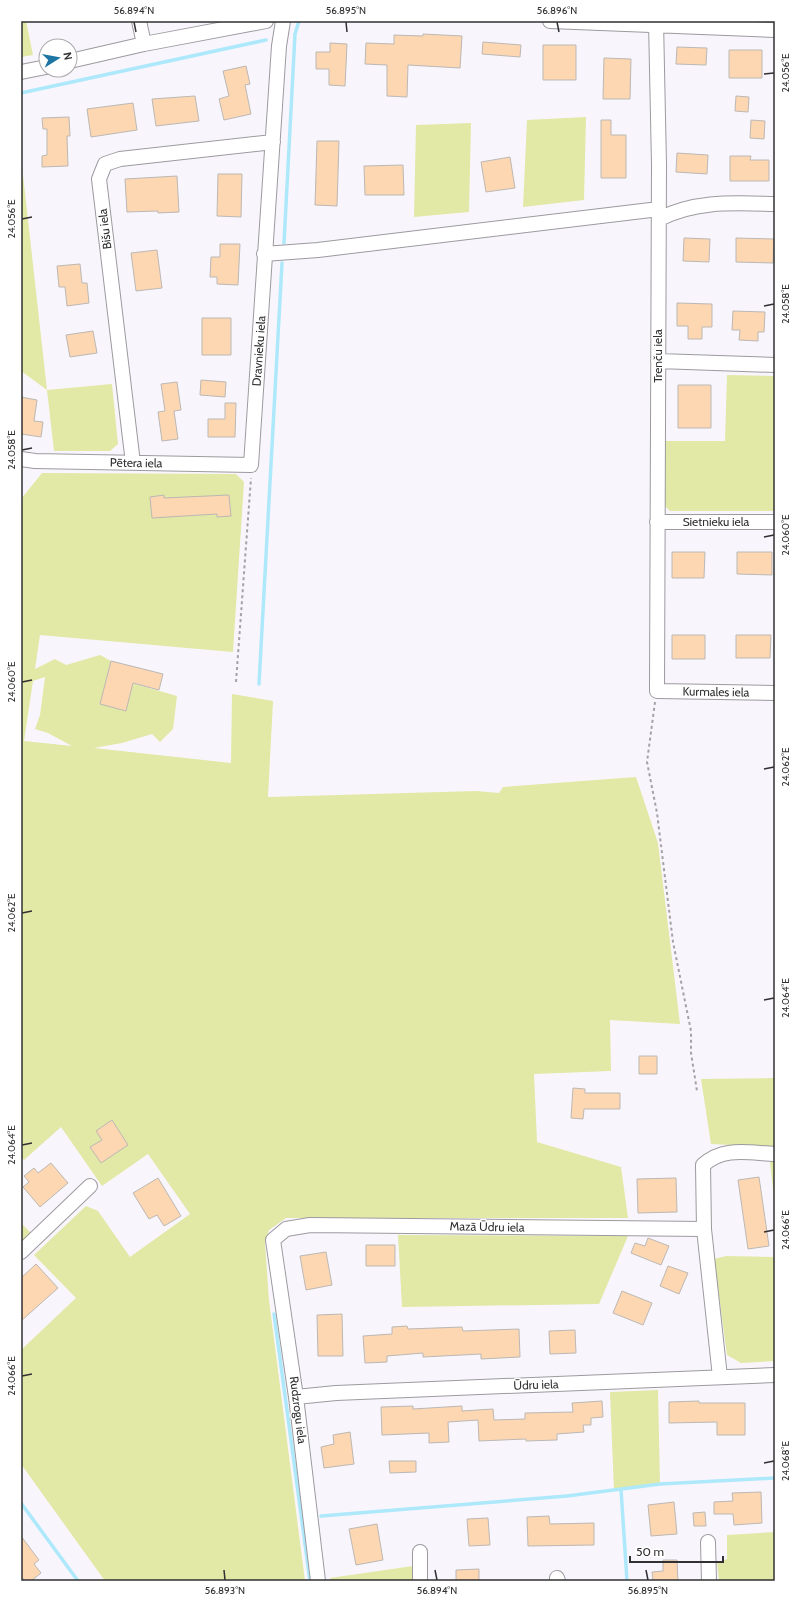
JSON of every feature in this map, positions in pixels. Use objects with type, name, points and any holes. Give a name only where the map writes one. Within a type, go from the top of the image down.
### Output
[{"type":"street","points":[[139,21],[144,44]]},
{"type":"street","points":[[78,59],[144,44],[267,21],[283,21]]},
{"type":"street","name":"Dravnieku iela","points":[[252,465],[264,254],[279,46],[283,21]]},
{"type":"street","points":[[550,21],[656,24],[775,30]]},
{"type":"street","name":"Trenču iela","points":[[656,24],[659,214],[657,691]]},
{"type":"street","points":[[21,72],[38,68]]},
{"type":"street","name":"Bišu iela","points":[[133,463],[99,179],[105,164],[120,159],[273,142]]},
{"type":"street","points":[[264,254],[318,250],[659,214],[708,203],[775,204]]},
{"type":"street","points":[[658,361],[775,365]]},
{"type":"street","name":"Pētera iela","points":[[21,459],[35,461],[252,465]]},
{"type":"street","name":"Sietnieku iela","points":[[657,522],[775,522]]},
{"type":"street","name":"Kurmales iela","points":[[657,691],[775,693]]},
{"type":"street","points":[[720,1377],[704,1229],[703,1165],[712,1157],[725,1152],[775,1154]]},
{"type":"street","points":[[21,1252],[90,1186]]},
{"type":"street","name":"Mazā Ūdru iela","points":[[274,1240],[286,1229],[310,1225],[704,1229]]},
{"type":"street","name":"Rudzrogu iela","points":[[274,1240],[296,1397],[318,1581]]},
{"type":"street","name":"Ūdru iela","points":[[296,1397],[336,1393],[775,1375]]},
{"type":"street","points":[[708,1542],[709,1581]]},
{"type":"street","points":[[420,1552],[420,1581]]},
{"type":"path","points":[[236,682],[252,465]]},
{"type":"path","points":[[657,691],[647,762],[657,813],[673,942],[691,1031],[697,1091]]},
{"type":"green space","points":[[21,21],[26,21],[33,55],[21,57]]},
{"type":"green space","points":[[586,117],[584,200],[523,207],[527,120]]},
{"type":"green space","points":[[471,123],[469,212],[414,217],[416,125]]},
{"type":"green space","points":[[21,157],[47,390],[21,371]]},
{"type":"green space","points":[[727,375],[775,376],[775,511],[670,511],[664,505],[664,441],[725,441]]},
{"type":"green space","points":[[112,384],[118,444],[110,451],[54,451],[47,390]]},
{"type":"green space","points":[[42,473],[236,474],[244,482],[233,652],[40,635],[35,669],[55,659],[66,665],[100,655],[111,661],[107,676],[177,696],[173,729],[160,742],[152,734],[122,743],[94,748],[231,763],[232,694],[273,701],[268,797],[476,791],[499,793],[503,787],[636,777],[658,843],[680,1024],[610,1020],[611,1071],[534,1074],[537,1142],[621,1167],[628,1218],[286,1218],[269,1230],[265,1243],[269,1300],[305,1581],[105,1581],[21,1464],[21,1350],[76,1298],[34,1255],[86,1206],[98,1211],[130,1257],[190,1214],[148,1154],[102,1186],[61,1127],[24,1160],[21,1156],[21,499]],"holes":[[[45,677],[40,715],[35,729],[48,733],[72,746],[24,741],[33,681]]]},
{"type":"green space","points":[[775,1078],[775,1147],[711,1144],[701,1079]]},
{"type":"green space","points":[[770,1162],[775,1162],[775,1207]]},
{"type":"green space","points":[[21,1223],[31,1233],[21,1242]]},
{"type":"green space","points":[[398,1235],[628,1236],[599,1304],[402,1307]]},
{"type":"green space","points":[[726,1256],[775,1257],[775,1361],[741,1363],[727,1355],[714,1259]]},
{"type":"green space","points":[[658,1390],[660,1484],[614,1490],[610,1392]]},
{"type":"green space","points":[[775,1532],[775,1581],[719,1581],[717,1563],[727,1559],[727,1535]]},
{"type":"green space","points":[[413,1566],[414,1581],[331,1581],[330,1578]]},
{"type":"building","points":[[423,34],[462,36],[460,68],[408,65],[407,97],[387,96],[387,65],[365,64],[366,43],[394,44],[394,35],[423,36]]},
{"type":"building","points":[[483,42],[521,45],[520,57],[482,54]]},
{"type":"building","points":[[330,43],[347,44],[345,86],[329,85],[329,69],[316,69],[316,52],[330,52]]},
{"type":"building","points":[[543,45],[576,45],[576,80],[543,80]]},
{"type":"building","points":[[677,47],[707,48],[706,65],[676,64]]},
{"type":"building","points":[[729,50],[762,50],[762,78],[729,78]]},
{"type":"building","points":[[604,58],[631,59],[630,99],[603,99]]},
{"type":"building","points":[[246,66],[250,84],[245,85],[251,114],[224,120],[219,99],[229,96],[223,71]]},
{"type":"building","points":[[195,96],[199,121],[156,126],[152,99]]},
{"type":"building","points":[[736,96],[749,97],[748,112],[735,111]]},
{"type":"building","points":[[133,103],[137,130],[91,137],[87,109]]},
{"type":"building","points":[[69,117],[70,136],[67,136],[68,166],[42,167],[42,156],[47,155],[47,129],[43,129],[42,118]]},
{"type":"building","points":[[601,120],[611,120],[611,135],[626,135],[626,178],[601,178]]},
{"type":"building","points":[[751,120],[765,121],[764,139],[750,138]]},
{"type":"building","points":[[317,141],[339,141],[337,206],[315,205]]},
{"type":"building","points":[[677,153],[708,155],[707,174],[676,172]]},
{"type":"building","points":[[730,156],[751,156],[750,160],[769,160],[769,181],[730,181]]},
{"type":"building","points":[[510,157],[515,188],[486,192],[481,162]]},
{"type":"building","points":[[403,165],[404,195],[365,195],[364,166]]},
{"type":"building","points":[[218,174],[242,174],[241,217],[217,216]]},
{"type":"building","points":[[177,176],[179,212],[127,212],[125,179]]},
{"type":"building","points":[[684,238],[710,239],[709,262],[683,261]]},
{"type":"building","points":[[736,238],[774,239],[773,263],[736,262]]},
{"type":"building","points":[[220,244],[240,244],[238,285],[217,284],[217,277],[210,277],[211,257],[220,257]]},
{"type":"building","points":[[157,250],[162,288],[136,291],[131,253]]},
{"type":"building","points":[[80,264],[82,283],[87,283],[89,303],[67,306],[65,287],[59,287],[57,266]]},
{"type":"building","points":[[677,303],[712,304],[712,327],[702,327],[702,339],[688,339],[688,326],[677,326]]},
{"type":"building","points":[[733,311],[765,312],[764,332],[758,332],[758,341],[739,340],[740,330],[732,330]]},
{"type":"building","points":[[202,318],[231,318],[231,355],[202,355]]},
{"type":"building","points":[[93,331],[97,353],[70,357],[66,335]]},
{"type":"building","points":[[201,380],[226,382],[225,397],[200,395]]},
{"type":"building","points":[[177,382],[181,410],[174,411],[178,439],[162,441],[158,412],[165,411],[161,384]]},
{"type":"building","points":[[678,385],[711,385],[711,428],[678,428]]},
{"type":"building","points":[[21,397],[37,400],[34,421],[43,422],[41,437],[21,434]]},
{"type":"building","points":[[225,403],[236,403],[235,437],[208,437],[208,419],[225,419]]},
{"type":"building","points":[[164,495],[164,498],[229,495],[231,516],[217,517],[217,514],[152,518],[150,497]]},
{"type":"building","points":[[672,552],[705,552],[704,578],[672,578]]},
{"type":"building","points":[[737,552],[772,552],[772,575],[737,574]]},
{"type":"building","points":[[672,635],[705,635],[705,659],[672,659]]},
{"type":"building","points":[[736,635],[771,635],[770,658],[736,658]]},
{"type":"building","points":[[111,661],[163,674],[159,690],[133,683],[126,711],[100,704]]},
{"type":"building","points":[[639,1056],[657,1056],[657,1074],[639,1074]]},
{"type":"building","points":[[573,1088],[585,1089],[585,1093],[620,1093],[620,1109],[584,1109],[583,1119],[571,1118]]},
{"type":"building","points":[[112,1120],[128,1145],[101,1163],[90,1147],[102,1140],[96,1131]]},
{"type":"building","points":[[51,1163],[68,1183],[40,1207],[23,1187],[29,1182],[24,1176],[34,1168],[38,1173]]},
{"type":"building","points":[[759,1177],[769,1246],[748,1249],[738,1180]]},
{"type":"building","points":[[158,1178],[181,1216],[164,1226],[157,1215],[149,1219],[133,1193]]},
{"type":"building","points":[[676,1178],[677,1212],[638,1213],[637,1179]]},
{"type":"building","points":[[648,1238],[669,1246],[661,1265],[631,1253],[635,1243],[645,1246]]},
{"type":"building","points":[[366,1245],[395,1245],[395,1266],[366,1266]]},
{"type":"building","points":[[326,1252],[332,1285],[306,1290],[300,1256]]},
{"type":"building","points":[[36,1264],[58,1288],[21,1321],[21,1278]]},
{"type":"building","points":[[668,1266],[688,1273],[679,1294],[660,1286]]},
{"type":"building","points":[[622,1291],[652,1303],[643,1325],[613,1313]]},
{"type":"building","points":[[342,1314],[343,1356],[318,1356],[317,1315]]},
{"type":"building","points":[[407,1326],[408,1329],[462,1327],[463,1331],[519,1329],[520,1357],[481,1359],[481,1354],[423,1357],[423,1353],[387,1356],[387,1362],[365,1363],[363,1336],[392,1334],[392,1327]]},
{"type":"building","points":[[575,1330],[576,1353],[550,1354],[549,1331]]},
{"type":"building","points":[[602,1401],[603,1417],[591,1418],[591,1425],[583,1425],[584,1432],[557,1434],[557,1440],[526,1441],[526,1439],[479,1441],[478,1420],[448,1422],[449,1442],[429,1443],[429,1433],[382,1435],[381,1407],[413,1406],[413,1409],[462,1406],[462,1411],[493,1409],[494,1420],[525,1419],[525,1413],[573,1412],[572,1403]]},
{"type":"building","points":[[699,1401],[699,1403],[745,1403],[745,1435],[717,1435],[717,1422],[669,1423],[669,1402]]},
{"type":"building","points":[[350,1432],[354,1464],[324,1468],[321,1447],[334,1444],[333,1435]]},
{"type":"building","points":[[389,1461],[416,1461],[416,1472],[390,1473]]},
{"type":"building","points":[[761,1492],[762,1523],[734,1525],[733,1514],[714,1514],[714,1502],[733,1501],[732,1493]]},
{"type":"building","points":[[674,1502],[677,1534],[651,1536],[648,1505]]},
{"type":"building","points":[[705,1512],[706,1526],[694,1526],[693,1513]]},
{"type":"building","points":[[549,1516],[550,1524],[594,1523],[594,1545],[528,1546],[527,1517]]},
{"type":"building","points":[[488,1518],[490,1545],[469,1546],[467,1519]]},
{"type":"building","points":[[377,1524],[383,1560],[356,1565],[349,1529]]},
{"type":"building","points":[[21,1536],[39,1560],[34,1564],[41,1573],[31,1581],[25,1581],[21,1576]]},
{"type":"building","points":[[663,1560],[677,1560],[678,1581],[653,1581],[652,1572],[663,1571]]},
{"type":"building","points":[[479,1569],[479,1581],[456,1581],[456,1570]]},
{"type":"waterway","points":[[284,243],[295,34],[299,21]]},
{"type":"waterway","points":[[21,93],[266,40]]},
{"type":"waterway","points":[[259,684],[282,263]]},
{"type":"waterway","points":[[274,1314],[310,1581]]},
{"type":"waterway","points":[[321,1516],[567,1496],[660,1484],[775,1478]]},
{"type":"waterway","points":[[621,1489],[627,1581]]},
{"type":"waterway","points":[[21,1503],[78,1581]]}]
